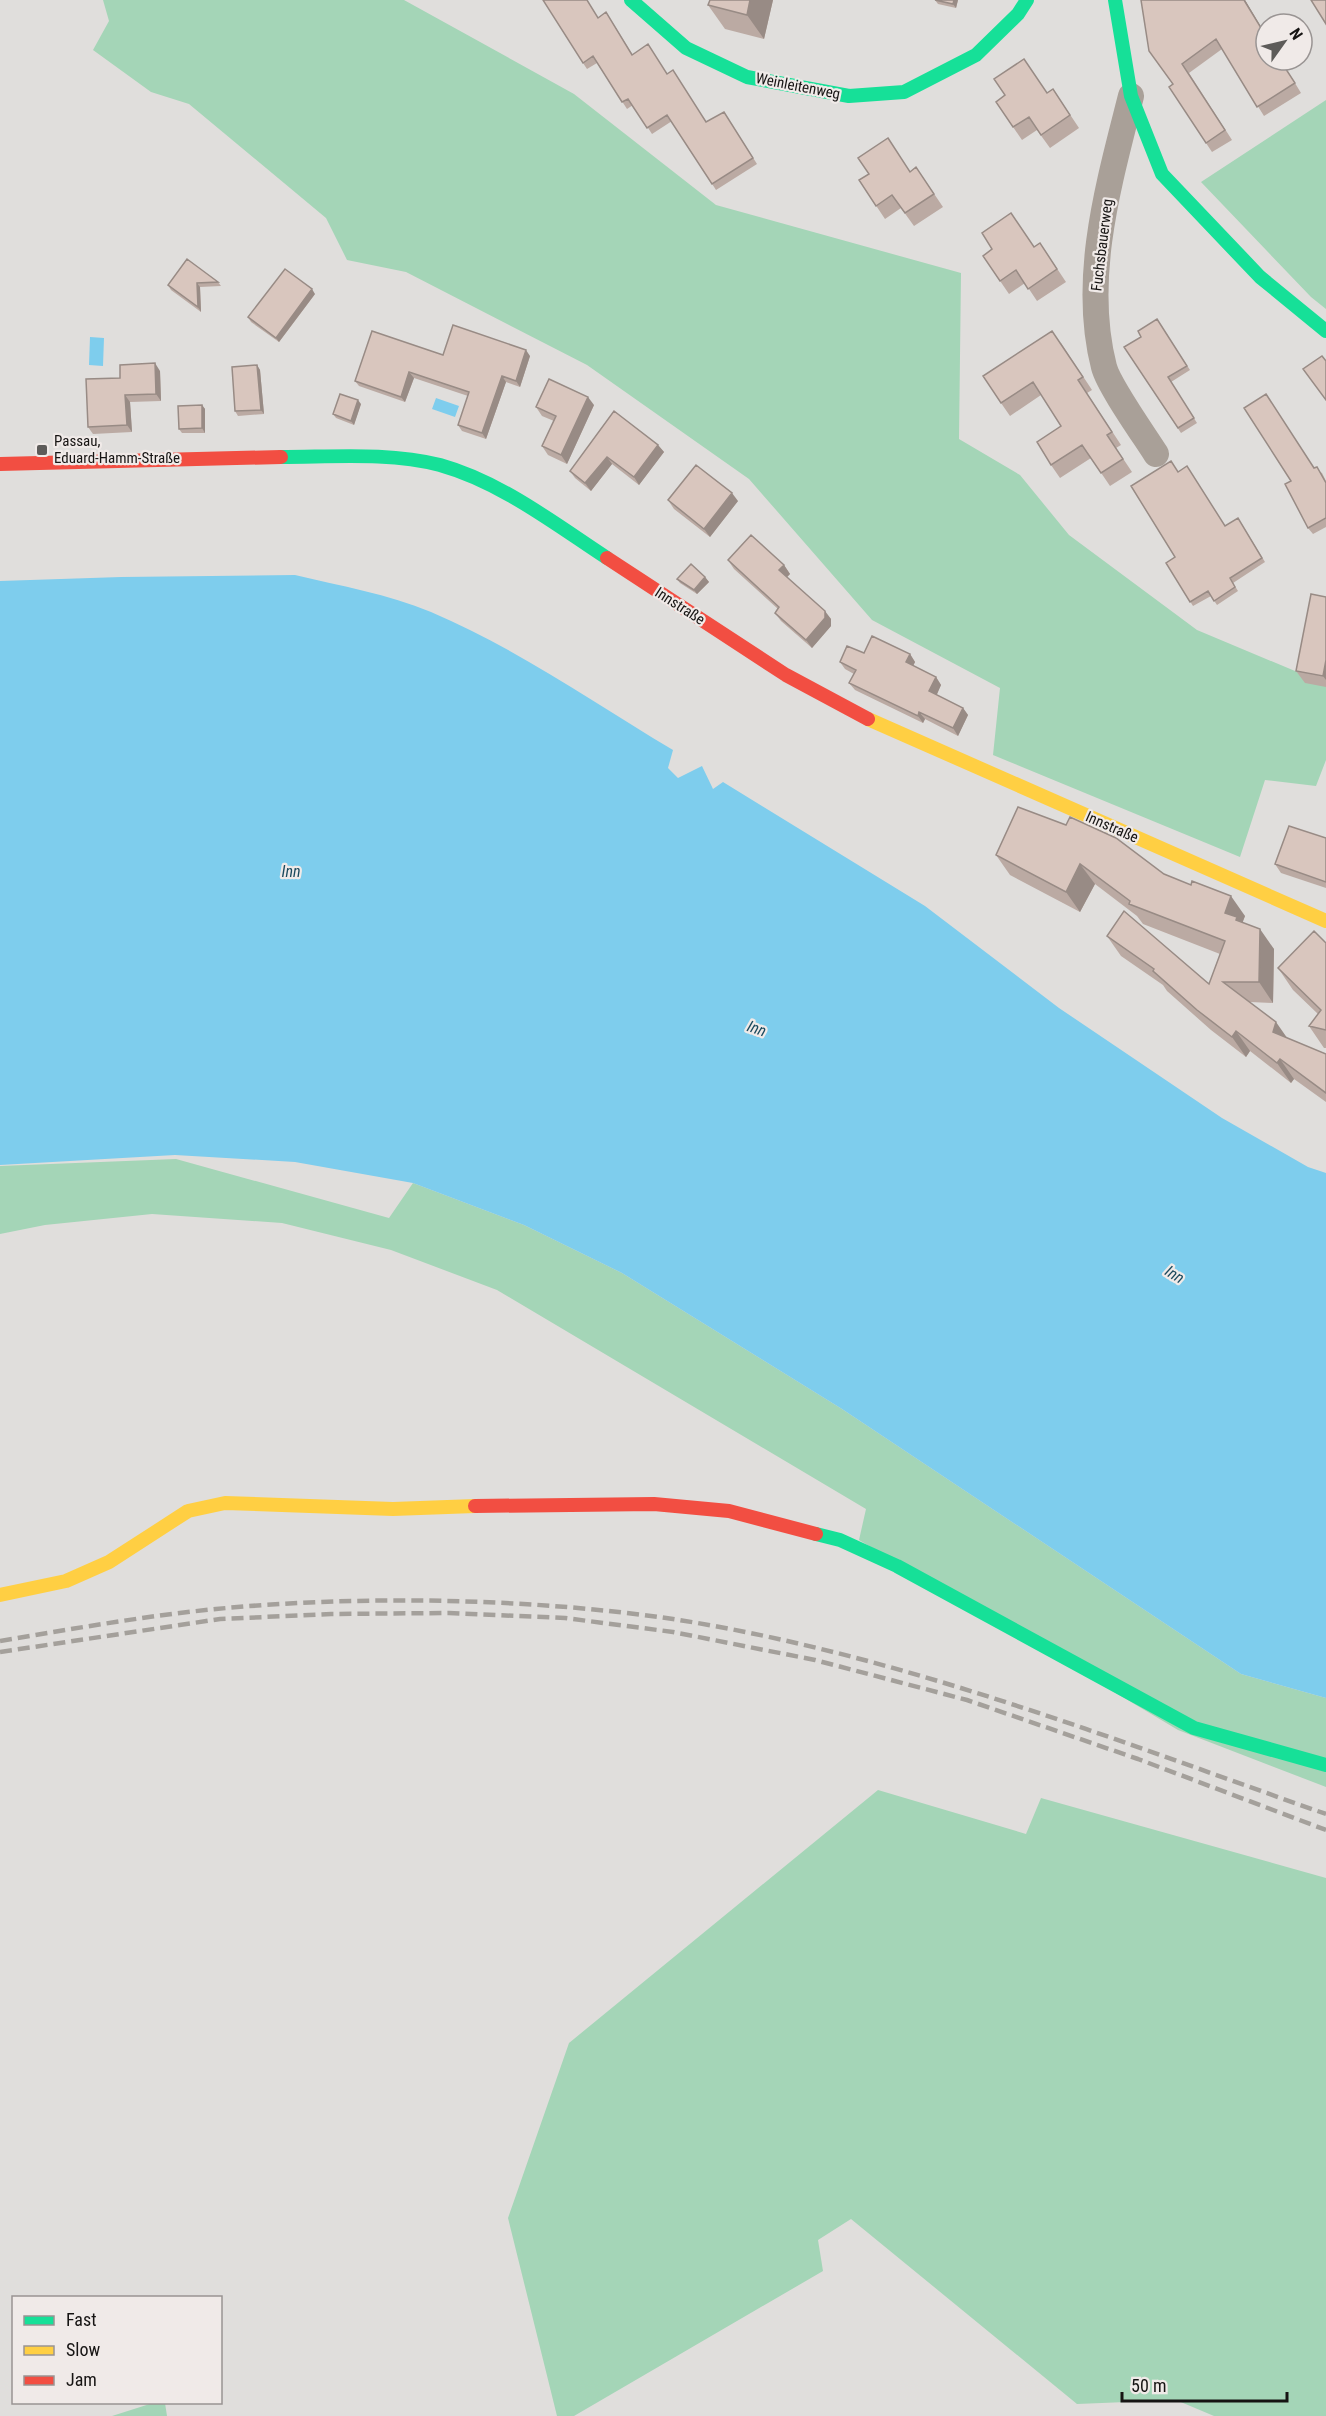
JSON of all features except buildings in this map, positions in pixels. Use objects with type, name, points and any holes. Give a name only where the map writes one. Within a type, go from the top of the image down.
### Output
[{"type":"street","name":"Weinleitenweg","points":[[631,0],[686,48],[747,77],[849,96],[904,92],[976,55],[1017,14],[1027,0]]},
{"type":"street","name":"Fuchsbauerweg","points":[[1115,0],[1131,96],[1162,174],[1260,277],[1326,331]]},
{"type":"street","name":"Fuchsbauerweg","points":[[1131,96],[1111,177],[1094,286],[1105,369],[1156,454]]},
{"type":"street","name":"Innstraße","points":[[0,464],[217,457],[384,457],[440,465],[471,476],[528,506],[786,675],[878,724],[1326,921]]},
{"type":"street","points":[[0,1595],[66,1581],[109,1562],[188,1511],[225,1503],[393,1509],[497,1505],[654,1504],[729,1511],[840,1540],[897,1566],[1194,1728],[1308,1762],[1326,1765]]},
{"type":"green space","points":[[103,0],[404,0],[574,94],[716,205],[961,273],[959,439],[1020,475],[1069,535],[1197,630],[1326,684],[1326,760],[1316,786],[1265,780],[1240,857],[993,755],[1000,688],[872,620],[749,479],[587,365],[406,272],[347,260],[326,218],[189,104],[151,92],[93,50],[109,21]]},
{"type":"green space","points":[[1326,100],[1326,309],[1311,297],[1201,182]]},
{"type":"green space","points":[[176,1159],[389,1218],[413,1183],[524,1225],[622,1273],[842,1409],[1241,1674],[1326,1698],[1326,1787],[1178,1730],[859,1540],[866,1509],[497,1290],[391,1250],[282,1223],[152,1214],[45,1225],[0,1234],[0,1166]]},
{"type":"green space","points":[[878,1790],[1026,1834],[1041,1798],[1326,1878],[1326,2416],[1214,2416],[1176,2400],[1077,2404],[851,2219],[818,2240],[823,2271],[574,2416],[557,2416],[508,2218],[569,2043]]},
{"type":"green space","points":[[150,2404],[165,2404],[167,2416],[112,2416]]},
{"type":"water","points":[[90,337],[104,338],[103,366],[89,365]]},
{"type":"water","points":[[436,398],[459,406],[455,417],[432,409]]},
{"type":"water","name":"Inn","points":[[295,575],[415,606],[463,626],[524,659],[673,750],[668,768],[678,778],[702,766],[713,789],[723,782],[925,906],[1059,1008],[1222,1118],[1308,1167],[1326,1173],[1326,1698],[1241,1674],[842,1409],[622,1273],[524,1225],[413,1183],[295,1162],[175,1155],[0,1165],[0,581]]},
{"type":"railway","points":[[0,1641],[108,1623],[216,1609],[386,1600],[503,1603],[618,1612],[673,1619],[757,1634],[922,1676],[1085,1729],[1326,1814]]},
{"type":"railway","points":[[0,1652],[220,1619],[331,1614],[449,1613],[565,1618],[673,1632],[815,1660],[967,1700],[1138,1759],[1326,1830]]},
{"type":"traffic: fast","points":[[631,0],[686,48],[747,77],[849,96],[904,92],[976,55],[1018,14],[1027,0]]},
{"type":"traffic: fast","points":[[1115,0],[1131,96],[1162,174],[1260,277],[1326,331]]},
{"type":"traffic: fast","points":[[281,457],[401,458],[463,472],[527,505],[607,558]]},
{"type":"traffic: fast","points":[[816,1534],[840,1540],[897,1566],[1194,1728],[1326,1765]]},
{"type":"traffic: slow","points":[[868,719],[1326,921]]},
{"type":"traffic: slow","points":[[0,1595],[66,1581],[109,1562],[188,1511],[225,1503],[393,1509],[475,1506]]},
{"type":"traffic: jam","points":[[0,464],[281,457]]},
{"type":"traffic: jam","points":[[607,558],[786,675],[868,719]]},
{"type":"traffic: jam","points":[[475,1506],[654,1504],[729,1511],[816,1534]]},
{"type":"place","name":"Passau, Eduard-Hamm-Straße","points":[[42,450]]}]
